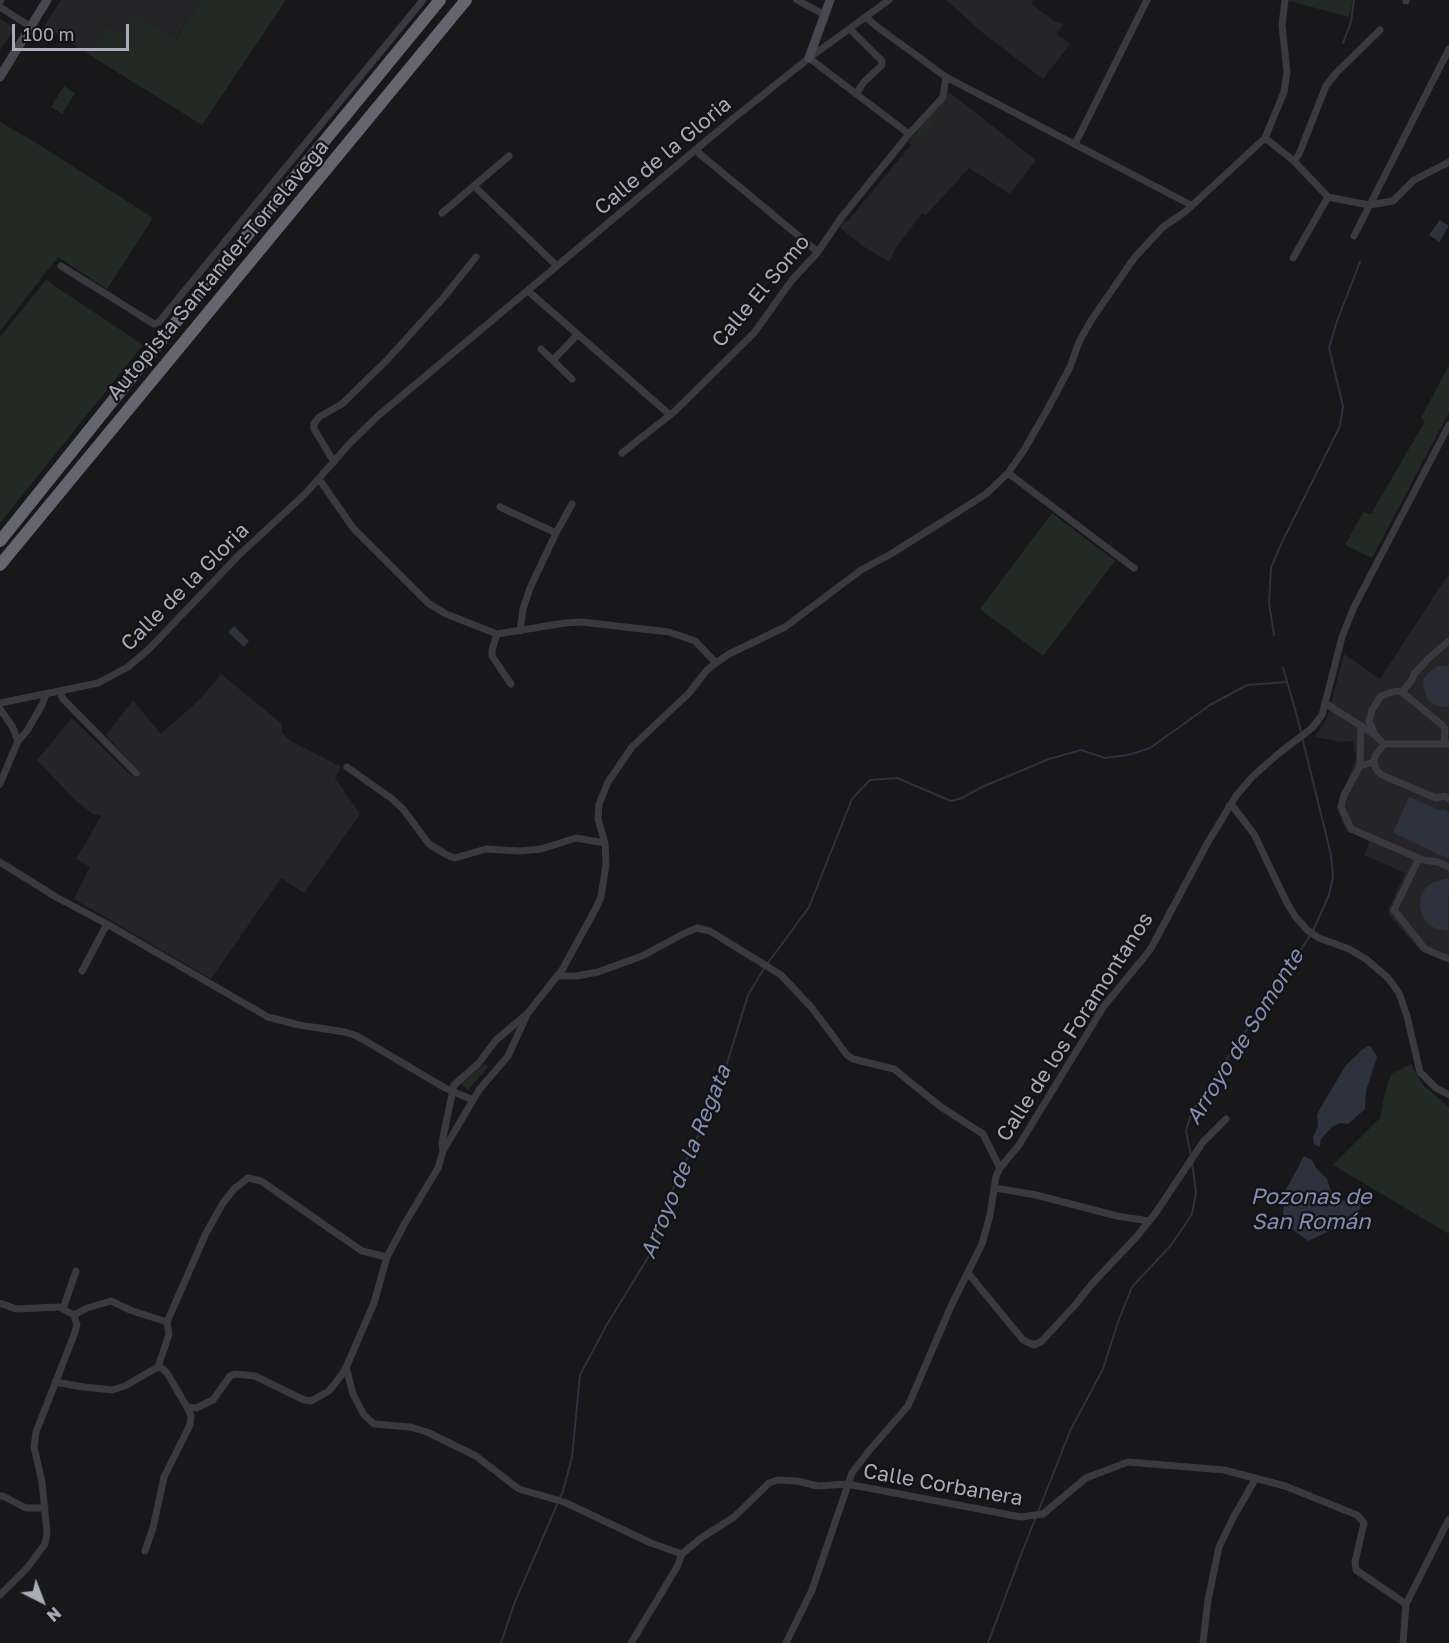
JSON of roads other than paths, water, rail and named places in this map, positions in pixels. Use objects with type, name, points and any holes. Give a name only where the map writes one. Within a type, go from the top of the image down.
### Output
[{"type":"highway","name":"Autopista Santander-Torrelavega","points":[[0,542],[180,317],[440,0]]},
{"type":"highway","name":"Autopista Santander-Torrelavega","points":[[0,566],[466,0]]},
{"type":"main road","points":[[0,77],[47,0]]},
{"type":"main road","points":[[808,58],[830,0]]},
{"type":"main road","points":[[819,34],[820,50]]},
{"type":"street","points":[[61,266],[154,324],[159,322],[423,0]]},
{"type":"street","points":[[797,0],[825,15]]},
{"type":"street","points":[[820,50],[889,0]]},
{"type":"street","points":[[1076,144],[1147,0]]},
{"type":"street","points":[[443,1151],[442,1142],[454,1085],[478,1064],[496,1040],[527,1014],[557,976],[601,897],[606,865],[598,812],[599,804],[608,782],[632,747],[689,693],[707,670],[716,663],[729,654],[785,627],[861,570],[891,554],[986,494],[1008,473],[1024,450],[1070,368],[1083,334],[1115,283],[1156,235],[1265,138],[1286,82],[1282,25],[1285,0]]},
{"type":"street","points":[[0,7],[31,27]]},
{"type":"street","points":[[866,17],[946,77],[1191,205]]},
{"type":"street","points":[[850,29],[882,64],[864,82],[856,94]]},
{"type":"street","points":[[1294,161],[1299,154],[1326,86],[1336,73],[1380,30]]},
{"type":"street","points":[[1354,236],[1449,49]]},
{"type":"street","name":"Calle de la Gloria","points":[[0,703],[60,692],[98,682],[119,674],[128,667],[149,649],[238,555],[319,479],[380,415],[695,150],[820,50]]},
{"type":"street","points":[[808,58],[909,134]]},
{"type":"street","name":"Calle El Somo","points":[[622,453],[675,411],[701,383],[742,346],[792,280],[818,252],[841,218],[909,134],[943,97],[946,77]]},
{"type":"street","points":[[1265,138],[1294,161],[1328,197],[1369,205],[1393,201],[1414,180],[1449,162]]},
{"type":"street","points":[[695,150],[818,252]]},
{"type":"street","points":[[442,213],[509,156]]},
{"type":"street","points":[[474,186],[557,266]]},
{"type":"street","points":[[1293,258],[1328,197]]},
{"type":"street","points":[[334,462],[314,429],[314,424],[319,417],[342,404],[387,360],[444,297],[476,257]]},
{"type":"street","points":[[528,291],[669,414]]},
{"type":"street","points":[[554,359],[577,335]]},
{"type":"street","points":[[542,349],[572,379]]},
{"type":"street","points":[[1374,735],[1369,721],[1376,703],[1381,696],[1389,692],[1402,692],[1442,725],[1445,729],[1447,744],[1384,744],[1325,703],[1342,637],[1354,607],[1449,425]]},
{"type":"street","points":[[1008,473],[1134,568]]},
{"type":"street","points":[[319,479],[353,528],[428,603],[446,614],[497,634],[565,622],[669,632],[695,641],[716,663]]},
{"type":"street","points":[[520,631],[523,609],[530,588],[572,504]]},
{"type":"street","points":[[501,507],[556,533]]},
{"type":"street","points":[[497,634],[492,656],[511,684]]},
{"type":"street","points":[[1402,692],[1428,658],[1449,641]]},
{"type":"street","points":[[60,692],[63,699],[136,773]]},
{"type":"street","points":[[0,784],[12,760],[18,741],[27,731],[43,703],[45,694]]},
{"type":"street","name":"Calle de los Foramontanos","points":[[786,1643],[812,1590],[852,1473],[863,1457],[908,1406],[952,1304],[982,1244],[996,1176],[1000,1168],[1019,1145],[1104,1006],[1139,965],[1157,939],[1229,806],[1251,778],[1309,731],[1322,715],[1325,703]]},
{"type":"street","points":[[0,709],[15,730],[18,741]]},
{"type":"street","points":[[1361,726],[1360,766],[1344,795],[1341,807],[1351,829],[1419,858],[1449,867]]},
{"type":"street","points":[[1384,744],[1375,756],[1374,762],[1376,769],[1382,775],[1436,798],[1447,798],[1449,787]]},
{"type":"street","points":[[1360,766],[1374,762]]},
{"type":"street","points":[[347,767],[403,809],[429,844],[455,858],[486,849],[519,851],[541,849],[576,838],[604,843]]},
{"type":"street","points":[[1229,806],[1234,808],[1254,834],[1286,901],[1307,930],[1319,938],[1349,949],[1366,959],[1388,978],[1399,993],[1407,1016],[1420,1072],[1436,1088],[1449,1095]]},
{"type":"street","points":[[1419,858],[1394,910],[1425,949],[1449,959]]},
{"type":"street","points":[[0,862],[56,897],[268,1017],[357,1036],[473,1100]]},
{"type":"street","points":[[82,971],[107,924]]},
{"type":"street","points":[[557,976],[576,976],[608,969],[642,956],[697,928],[710,931],[782,975],[802,996],[847,1055],[853,1059],[894,1069],[941,1107],[974,1127],[986,1140],[1000,1168]]},
{"type":"street","points":[[187,1407],[195,1408],[213,1400],[235,1374],[255,1376],[304,1400],[311,1401],[328,1391],[346,1367],[374,1303],[387,1257],[419,1196],[438,1168],[443,1151],[479,1090],[508,1056],[527,1014]]},
{"type":"street","points":[[968,1273],[1023,1340],[1034,1345],[1042,1341],[1149,1221],[1203,1142],[1226,1119]]},
{"type":"street","points":[[55,1382],[112,1390],[125,1386],[158,1367],[168,1334],[167,1322],[214,1216],[234,1189],[248,1178],[261,1182],[362,1251],[387,1257]]},
{"type":"street","points":[[995,1188],[1036,1195],[1117,1216],[1149,1221]]},
{"type":"street","points":[[63,1309],[76,1271]]},
{"type":"street","points":[[74,1315],[87,1308],[111,1301],[167,1322]]},
{"type":"street","points":[[0,1303],[16,1309],[33,1310],[49,1307],[63,1309],[74,1315],[77,1325],[36,1432],[34,1447],[45,1508],[47,1533],[45,1544],[27,1568],[0,1595]]},
{"type":"street","points":[[145,1551],[153,1528],[164,1477],[190,1425],[191,1416],[166,1373],[158,1367]]},
{"type":"street","points":[[346,1367],[353,1394],[364,1415],[374,1424],[410,1427],[427,1432],[476,1456],[519,1489],[564,1502],[651,1543],[682,1554],[677,1567],[631,1643]]},
{"type":"street","name":"Calle Corbanera","points":[[682,1554],[701,1538],[734,1517],[769,1483],[787,1479],[818,1486],[847,1484],[1021,1517],[1032,1517],[1042,1514],[1086,1478],[1128,1462],[1224,1470],[1322,1500],[1357,1515],[1364,1523],[1355,1562],[1356,1570],[1406,1605]]},
{"type":"street","points":[[1203,1643],[1208,1599],[1219,1547],[1256,1478]]},
{"type":"street","points":[[0,1496],[26,1508],[45,1508]]},
{"type":"street","points":[[1403,1643],[1406,1605],[1449,1519]]},
{"type":"water","points":[[1440,220],[1449,226],[1439,242],[1429,235]]},
{"type":"water","points":[[234,626],[249,641],[244,647],[228,632]]},
{"type":"water","points":[[1444,665],[1449,666],[1449,707],[1435,705],[1428,700],[1423,687],[1424,679],[1429,672]]},
{"type":"water","points":[[1409,797],[1441,811],[1442,809],[1449,812],[1449,859],[1393,833]]},
{"type":"water","points":[[1449,879],[1448,931],[1436,929],[1428,924],[1422,916],[1420,906],[1421,896],[1426,887]]},
{"type":"water","name":"Pozonas de San Román","points":[[1368,1046],[1377,1057],[1366,1091],[1365,1109],[1348,1124],[1340,1123],[1332,1127],[1321,1139],[1320,1147],[1314,1144],[1313,1137],[1318,1126],[1317,1115],[1321,1107],[1346,1065]]},
{"type":"water","name":"Pozonas de San Román","points":[[1304,1156],[1312,1160],[1316,1168],[1327,1179],[1333,1197],[1338,1200],[1359,1202],[1361,1208],[1345,1224],[1308,1241],[1292,1229],[1283,1215],[1286,1190]]},
{"type":"waterway","name":"Arroyo de Somonte","points":[[1343,43],[1351,22],[1354,0]]},
{"type":"waterway","name":"Arroyo de Somonte","points":[[1274,635],[1269,603],[1271,568],[1340,426],[1343,406],[1329,348],[1360,262]]},
{"type":"waterway","name":"Arroyo de Somonte","points":[[1283,668],[1331,855],[1333,877],[1329,895],[1313,931]]},
{"type":"waterway","name":"Arroyo de la Regata","points":[[501,1643],[514,1604],[563,1491],[572,1457],[580,1375],[606,1326],[652,1251],[676,1181],[716,1099],[748,995],[765,967],[809,907],[852,799],[870,780],[897,778],[951,801],[1049,759],[1081,750],[1105,758],[1128,755],[1150,748],[1210,705],[1247,685],[1287,682]]},
{"type":"waterway","name":"Arroyo de Somonte","points":[[1191,1156],[1186,1131],[1199,1100],[1310,936]]},
{"type":"waterway","name":"Arroyo de Somonte","points":[[988,1643],[1071,1429],[1103,1369],[1132,1287],[1172,1244],[1192,1214],[1196,1193],[1192,1162]]}]
